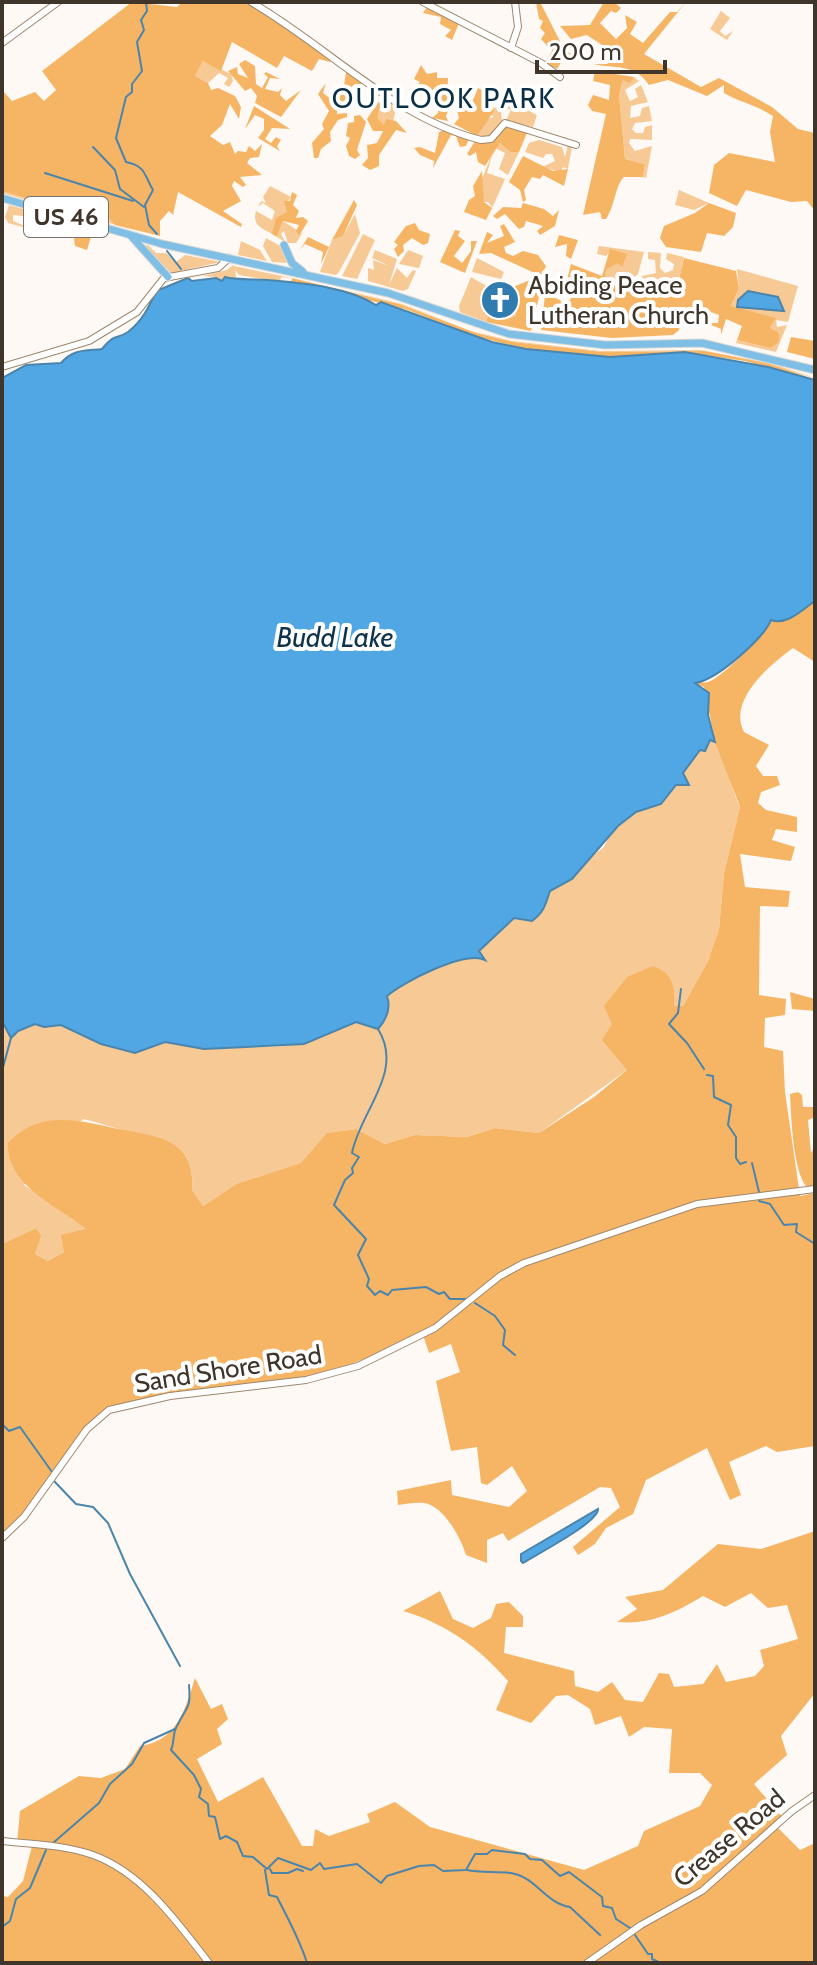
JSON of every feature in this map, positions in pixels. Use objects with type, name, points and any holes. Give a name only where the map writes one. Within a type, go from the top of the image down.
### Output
[{"type":"main road","name":"US 46","points":[[2,198],[131,235],[395,295],[509,334],[605,345],[702,343],[815,370]]},
{"type":"main road","points":[[131,235],[168,277]]},
{"type":"main road","points":[[284,245],[293,263],[308,276]]},
{"type":"street","points":[[2,43],[58,2]]},
{"type":"street","points":[[251,2],[305,34],[378,92],[425,118],[482,141],[491,139],[505,123],[576,145]]},
{"type":"street","points":[[423,2],[560,77]]},
{"type":"street","points":[[511,48],[518,27],[515,2]]},
{"type":"street","points":[[2,367],[61,352],[95,338],[137,312],[153,288],[168,277],[218,268],[229,258]]},
{"type":"street","name":"Sand Shore Road","points":[[2,1538],[24,1517],[92,1423],[112,1408],[170,1396],[274,1385],[340,1372],[424,1334],[519,1265],[687,1206],[716,1199],[815,1189]]},
{"type":"street","name":"Crease Road","points":[[587,1963],[641,1925],[702,1891],[792,1811],[815,1795]]},
{"type":"street","points":[[2,1841],[91,1854],[113,1865],[146,1889],[209,1963]]},
{"type":"shaded area","points":[[132,2],[177,7],[182,2],[245,2],[295,31],[332,59],[330,62],[319,59],[312,71],[284,56],[277,68],[232,42],[221,71],[203,61],[195,76],[208,83],[211,90],[218,88],[235,96],[241,107],[239,119],[230,104],[222,125],[210,136],[223,145],[230,142],[235,154],[238,151],[246,152],[249,146],[255,151],[262,144],[259,157],[250,158],[247,163],[262,175],[240,177],[246,185],[243,187],[234,181],[232,186],[241,201],[223,211],[242,224],[241,227],[178,192],[173,215],[169,211],[160,221],[160,236],[115,225],[108,217],[89,217],[2,191],[2,90],[12,101],[35,92],[44,101],[56,90],[42,71]]},
{"type":"shaded area","points":[[536,2],[540,2],[565,51],[572,54],[566,55],[557,69],[545,63],[552,51],[541,39],[545,33],[540,28],[543,21],[539,19]]},
{"type":"shaded area","points":[[604,2],[614,2],[621,8],[616,13],[611,11],[600,23],[616,39],[627,28],[625,15],[637,22],[630,34],[643,43],[670,12],[677,12],[686,2],[644,54],[701,87],[719,78],[772,107],[798,129],[815,133],[815,211],[807,201],[791,202],[746,190],[737,206],[709,193],[714,165],[729,153],[775,162],[770,132],[773,116],[724,93],[724,85],[707,96],[668,80],[649,85],[631,70],[593,64],[607,64],[611,60],[608,49],[587,35],[571,39],[560,26],[590,25]]},
{"type":"shaded area","points":[[427,7],[459,23],[452,40],[445,36],[451,30],[440,24],[441,17],[423,13]]},
{"type":"shaded area","points":[[721,11],[730,18],[720,31],[725,36],[733,31],[727,40],[710,29]]},
{"type":"shaded area","points":[[245,60],[255,66],[256,84],[262,88],[268,77],[264,74],[266,72],[280,79],[270,78],[265,89],[278,92],[282,88],[280,95],[286,101],[301,90],[281,117],[255,103],[257,96],[251,88],[245,91],[228,71],[237,67],[238,74],[248,78],[239,64]]},
{"type":"shaded area","points":[[203,61],[231,74],[233,81],[229,87],[224,84],[228,78],[219,73],[208,83],[195,76]]},
{"type":"shaded area","points":[[421,65],[427,74],[437,72],[437,78],[448,78],[447,94],[453,98],[446,116],[448,121],[432,118],[438,113],[439,97],[420,94],[416,87],[420,82],[414,79]]},
{"type":"shaded area","points":[[595,71],[634,77],[630,83],[623,80],[619,94],[625,159],[645,164],[643,177],[624,177],[621,181],[606,219],[602,219],[600,212],[583,215],[606,114],[592,111],[588,105],[593,95],[609,100],[610,85],[593,81]]},
{"type":"shaded area","points":[[346,72],[363,84],[350,88],[361,99],[355,103],[350,97],[344,111],[337,111],[337,114],[347,113],[347,117],[338,120],[330,132],[331,141],[321,149],[318,158],[314,158],[312,143],[324,129],[322,124],[329,111],[318,94],[326,83],[323,93],[335,102],[344,86]]},
{"type":"shaded area","points":[[634,77],[639,81],[625,90],[630,101],[638,97],[635,89],[641,85],[648,102],[631,106],[630,118],[640,116],[642,108],[649,106],[652,121],[635,123],[632,129],[643,133],[645,127],[652,125],[652,140],[630,139],[629,143],[635,151],[652,146],[646,178],[643,177],[645,164],[625,159],[619,94],[623,80]]},
{"type":"shaded area","points":[[478,88],[484,91],[486,103],[494,111],[477,136],[454,124],[459,118],[455,103],[471,105]]},
{"type":"shaded area","points":[[379,96],[402,109],[396,109],[393,121],[386,119],[384,128],[376,119],[378,110],[385,113],[391,106]]},
{"type":"shaded area","points":[[509,101],[537,115],[533,127],[505,122],[511,110],[506,108]]},
{"type":"shaded area","points":[[378,102],[381,104],[377,118],[384,125],[386,119],[396,121],[407,133],[396,130],[379,155],[379,166],[370,170],[362,165],[368,158],[367,145],[377,143],[383,131],[373,131],[367,119]]},
{"type":"shaded area","points":[[254,106],[290,129],[272,128],[265,139],[271,143],[276,137],[281,140],[277,146],[280,151],[258,138],[264,130],[264,119],[255,115],[245,129]]},
{"type":"shaded area","points":[[494,107],[501,111],[502,122],[491,136],[477,136],[487,119],[494,117],[490,114]]},
{"type":"shaded area","points":[[360,115],[366,122],[357,150],[360,155],[355,159],[349,156],[346,146],[350,138],[346,136],[348,123],[354,122],[354,116]]},
{"type":"shaded area","points":[[506,126],[527,133],[519,152],[511,152],[500,143],[485,166],[478,162],[476,152],[470,156],[467,154],[475,141],[490,142]]},
{"type":"shaded area","points":[[447,129],[469,139],[466,146],[460,147],[456,136],[451,135],[433,168],[434,161],[420,155],[414,148],[435,153],[439,132]]},
{"type":"shaded area","points":[[539,140],[562,147],[565,157],[568,145],[572,146],[568,169],[563,167],[561,172],[542,167],[555,161],[552,154],[546,154],[543,158],[525,152],[529,143]]},
{"type":"shaded area","points":[[500,143],[519,152],[508,175],[499,169],[505,153],[495,148]]},
{"type":"shaded area","points":[[493,152],[487,173],[505,179],[490,213],[492,207],[484,202],[481,181]]},
{"type":"shaded area","points":[[523,156],[553,171],[568,169],[564,186],[543,175],[540,179],[532,177],[524,190],[526,200],[523,202],[520,190],[509,182]]},
{"type":"shaded area","points":[[482,171],[484,202],[492,208],[486,220],[464,212],[469,200],[475,196],[473,186]]},
{"type":"shaded area","points":[[270,186],[291,197],[286,204],[288,211],[272,234],[258,226],[255,220],[256,211],[272,220],[275,211],[263,203],[258,207],[261,201],[266,203],[263,197]]},
{"type":"shaded area","points":[[679,190],[709,203],[694,210],[675,205]]},
{"type":"shaded area","points":[[292,192],[297,195],[293,205],[299,211],[296,218],[303,217],[308,221],[299,236],[296,231],[299,225],[283,221],[277,237],[272,234],[276,218],[287,212],[284,201],[290,201]]},
{"type":"shaded area","points":[[2,193],[89,217],[109,217],[115,225]]},
{"type":"shaded area","points":[[354,200],[357,205],[343,236],[332,240]]},
{"type":"shaded area","points":[[523,203],[544,209],[553,216],[559,210],[555,226],[540,235],[537,231],[543,226],[526,221],[524,227],[519,229],[505,214],[497,219],[493,216],[503,207],[521,208]]},
{"type":"shaded area","points":[[709,203],[736,213],[733,227],[724,236],[707,233],[701,252],[666,247],[660,238],[664,226],[695,213]]},
{"type":"shaded area","points":[[9,205],[42,214],[43,218],[13,215],[13,221],[34,230],[8,223],[5,217]]},
{"type":"shaded area","points":[[355,214],[360,233],[339,272],[336,275],[320,272],[332,240],[343,236]]},
{"type":"shaded area","points":[[283,221],[297,230],[298,236],[303,232],[296,243],[288,243],[284,231],[281,234],[285,242],[277,237]]},
{"type":"shaded area","points":[[415,223],[419,230],[430,234],[428,243],[423,245],[412,238],[403,245],[404,251],[398,257],[394,249],[398,245],[394,242],[406,226]]},
{"type":"shaded area","points":[[504,224],[515,242],[504,247],[506,253],[513,256],[523,251],[538,255],[546,266],[541,276],[491,253],[479,254],[487,232],[493,235],[487,243],[504,236],[500,226]]},
{"type":"shaded area","points":[[82,227],[93,230],[87,250],[75,246],[74,239]]},
{"type":"shaded area","points":[[455,230],[460,231],[458,236],[465,241],[454,256],[462,263],[471,251],[471,241],[477,241],[465,273],[440,262]]},
{"type":"shaded area","points":[[363,234],[375,240],[357,279],[342,276]]},
{"type":"shaded area","points":[[559,235],[578,240],[571,259],[566,256],[567,244],[555,247]]},
{"type":"shaded area","points":[[308,237],[329,247],[321,264],[323,252],[305,244],[300,250]]},
{"type":"shaded area","points":[[266,238],[282,247],[287,263],[272,262],[263,246]]},
{"type":"shaded area","points":[[241,241],[260,250],[267,261],[238,255]]},
{"type":"shaded area","points":[[148,245],[156,253],[166,253],[180,266],[176,262],[185,255],[221,262],[171,273],[144,246]]},
{"type":"shaded area","points":[[599,246],[644,252],[638,274],[622,288],[604,277],[606,270],[619,262],[623,266],[623,254],[611,251],[606,256],[597,254]]},
{"type":"shaded area","points":[[610,249],[627,254],[622,267],[618,263],[606,270],[605,276],[616,287],[641,287],[675,297],[684,258],[736,271],[739,288],[731,306],[776,318],[770,328],[779,333],[779,342],[770,348],[737,340],[742,326],[726,319],[721,335],[721,329],[706,323],[718,323],[719,315],[695,306],[682,317],[679,330],[673,335],[612,338],[541,330],[546,286],[550,295],[563,302],[570,300],[573,293],[566,284],[571,264],[602,276]]},
{"type":"shaded area","points":[[375,250],[397,259],[389,285],[397,268],[407,278],[413,270],[416,271],[408,289],[403,291],[368,281],[368,268],[374,270],[373,260],[390,266],[372,258]]},
{"type":"shaded area","points":[[408,250],[423,256],[419,268],[399,264]]},
{"type":"shaded area","points":[[648,252],[661,253],[660,268],[665,273],[673,270],[674,264],[666,259],[667,253],[684,257],[675,297],[641,287],[642,276],[656,273],[655,260],[648,259]]},
{"type":"shaded area","points":[[477,258],[504,272],[501,279],[472,272]]},
{"type":"shaded area","points":[[233,265],[292,278],[281,277],[280,282],[239,275],[235,270],[236,277],[222,282],[215,277],[203,276],[227,270]]},
{"type":"shaded area","points":[[737,269],[798,286],[788,322],[776,320],[777,327],[787,325],[776,352],[736,343],[737,340],[770,348],[770,328],[775,319],[731,306],[739,288]]},
{"type":"shaded area","points":[[471,277],[495,291],[488,305],[499,310],[505,305],[507,310],[513,308],[509,294],[500,292],[513,287],[517,298],[516,316],[505,319],[490,314],[486,322],[460,312],[459,306]]},
{"type":"shaded area","points":[[292,278],[399,304],[476,333],[513,342],[603,352],[705,351],[769,364],[815,380],[745,361],[685,352],[610,357],[526,349],[475,336],[405,309],[291,282]]},
{"type":"shaded area","points":[[530,280],[542,284],[531,331],[486,322],[489,314],[505,319],[516,316],[517,298],[513,287]]},
{"type":"shaded area","points":[[330,286],[402,304],[471,331],[512,341],[600,351],[700,350],[770,363],[815,378],[705,351],[603,352],[513,342],[476,333],[399,304]]},
{"type":"shaded area","points":[[791,337],[815,341],[815,359],[787,352]]},
{"type":"shaded area","points":[[815,601],[815,662],[793,648],[763,673],[741,708],[740,720],[744,732],[769,745],[756,766],[763,776],[777,776],[780,785],[761,792],[758,803],[766,810],[797,817],[797,832],[776,829],[772,840],[795,847],[791,861],[740,854],[745,887],[790,891],[788,907],[760,906],[759,995],[786,999],[785,1015],[765,1018],[764,1047],[783,1051],[785,1092],[800,1196],[815,1193],[815,1446],[777,1452],[766,1446],[729,1462],[741,1495],[730,1500],[707,1448],[646,1480],[633,1514],[606,1528],[595,1544],[578,1555],[573,1547],[620,1507],[611,1488],[600,1487],[508,1541],[503,1533],[487,1540],[487,1563],[466,1555],[450,1523],[431,1505],[398,1505],[397,1491],[451,1480],[452,1495],[509,1507],[527,1491],[512,1466],[487,1485],[481,1483],[477,1447],[451,1451],[436,1381],[460,1372],[451,1344],[429,1353],[423,1335],[322,1376],[113,1407],[82,1437],[31,1506],[2,1536],[2,1244],[36,1228],[41,1236],[35,1254],[48,1261],[64,1252],[61,1235],[86,1229],[25,1183],[10,1158],[8,1143],[35,1125],[63,1120],[163,1139],[182,1152],[188,1161],[192,1190],[203,1206],[236,1184],[301,1163],[327,1133],[356,1129],[385,1144],[415,1135],[467,1137],[495,1128],[539,1133],[594,1097],[627,1070],[602,1040],[612,1024],[604,1006],[627,977],[653,966],[669,976],[674,1006],[683,1006],[708,961],[719,929],[724,873],[740,807],[715,742],[704,687],[695,683],[708,682],[733,664],[771,620],[789,619]]},
{"type":"shaded area","points":[[711,739],[724,760],[740,807],[724,873],[719,929],[708,961],[683,1006],[612,1024],[627,1070],[539,1133],[495,1128],[467,1137],[415,1135],[385,1144],[356,1129],[328,1133],[302,1163],[236,1184],[203,1206],[192,1190],[189,1162],[175,1146],[153,1137],[83,1119],[24,1185],[87,1229],[64,1252],[48,1261],[35,1254],[40,1236],[36,1228],[2,1244],[2,1021],[12,1038],[18,1031],[35,1024],[44,1027],[61,1025],[101,1044],[135,1053],[165,1042],[204,1049],[287,1046],[317,1039],[357,1022],[378,1028],[387,1014],[387,996],[395,990],[447,964],[473,957],[482,958],[479,951],[514,918],[539,915],[550,891],[572,879],[584,862],[604,847],[611,832],[636,811],[661,804],[677,785],[688,784],[683,773],[690,759]]},
{"type":"shaded area","points":[[790,992],[815,999],[815,1011],[792,1009]]},
{"type":"shaded area","points":[[798,1092],[802,1095],[803,1107],[815,1107],[815,1117],[808,1120],[811,1153],[815,1146],[815,1185],[807,1187],[799,1170],[792,1129],[790,1094]]},
{"type":"shaded area","points":[[815,1531],[815,1693],[781,1736],[787,1755],[754,1784],[784,1819],[777,1827],[800,1850],[815,1843],[815,1963],[2,1963],[2,1896],[8,1897],[23,1881],[32,1846],[17,1844],[20,1811],[79,1776],[101,1778],[125,1769],[140,1746],[163,1738],[178,1722],[195,1678],[211,1709],[222,1704],[228,1719],[217,1729],[222,1744],[197,1759],[218,1802],[263,1777],[302,1846],[313,1846],[315,1829],[329,1836],[370,1822],[367,1814],[395,1802],[430,1827],[584,1870],[638,1846],[644,1831],[700,1806],[712,1785],[700,1773],[669,1773],[672,1729],[644,1727],[629,1737],[621,1716],[595,1725],[590,1709],[568,1695],[556,1696],[531,1723],[496,1710],[508,1681],[497,1669],[448,1630],[403,1611],[440,1591],[453,1619],[473,1628],[491,1618],[496,1604],[509,1602],[523,1616],[523,1627],[506,1627],[504,1653],[574,1671],[575,1686],[598,1692],[612,1682],[625,1700],[643,1702],[659,1673],[669,1674],[674,1687],[703,1684],[717,1664],[726,1682],[755,1676],[764,1666],[760,1650],[798,1639],[787,1605],[768,1608],[751,1593],[725,1607],[703,1596],[662,1616],[640,1622],[617,1622],[637,1609],[625,1597],[663,1590],[718,1544],[761,1549]]},
{"type":"water","name":"Budd Lake","points":[[225,277],[323,286],[376,305],[381,302],[492,342],[526,349],[610,357],[685,352],[768,367],[815,380],[815,601],[789,619],[771,620],[739,657],[715,674],[695,683],[709,693],[708,715],[715,742],[710,740],[705,751],[700,750],[683,773],[689,785],[676,785],[661,804],[636,812],[618,826],[572,879],[550,891],[544,908],[532,921],[514,918],[479,951],[485,960],[464,959],[449,963],[406,983],[387,996],[387,1014],[378,1029],[356,1022],[304,1044],[204,1049],[165,1042],[135,1053],[101,1044],[61,1025],[44,1027],[35,1024],[18,1031],[11,1038],[2,1021],[2,378],[26,365],[61,363],[75,353],[102,349],[110,340],[128,332],[138,323],[156,291],[188,278],[192,281],[216,278],[222,281]]},
{"type":"water","points":[[748,291],[778,297],[784,311],[737,307],[738,300]]},
{"type":"water","points":[[598,1509],[596,1515],[579,1529],[523,1563],[521,1561],[521,1554]]},
{"type":"waterway","points":[[146,2],[147,11],[141,20],[144,30],[137,42],[142,71],[132,84],[132,92],[126,97],[116,138],[126,162],[141,169],[153,190],[145,205],[149,225],[157,234]]},
{"type":"waterway","points":[[93,147],[115,170],[120,189],[144,207]]},
{"type":"waterway","points":[[45,173],[133,201]]},
{"type":"waterway","points":[[167,251],[181,269]]},
{"type":"waterway","points":[[681,989],[678,1013],[669,1024],[687,1043],[704,1069]]},
{"type":"waterway","points":[[378,1029],[385,1045],[384,1076],[357,1137],[352,1153],[359,1157],[352,1168],[353,1173],[345,1180],[334,1205],[366,1239],[358,1255],[369,1279],[367,1286],[375,1295],[380,1291],[388,1295],[392,1290],[426,1287],[439,1294],[444,1292],[450,1299],[466,1299]]},
{"type":"waterway","points":[[2,1071],[11,1038]]},
{"type":"waterway","points":[[707,1075],[713,1076],[714,1097],[731,1105],[728,1125],[736,1137],[736,1158],[740,1164],[746,1162]]},
{"type":"waterway","points":[[752,1163],[759,1192]]},
{"type":"waterway","points":[[759,1201],[770,1204],[784,1225],[797,1224],[796,1232],[815,1244]]},
{"type":"waterway","points":[[475,1303],[495,1316],[505,1330],[503,1345],[515,1355]]},
{"type":"waterway","points":[[2,1424],[9,1431],[20,1427],[52,1472]]},
{"type":"waterway","points":[[54,1481],[76,1504],[93,1507],[108,1523],[130,1574],[180,1666]]},
{"type":"waterway","points":[[189,1685],[189,1703],[175,1729],[171,1750],[194,1775],[201,1789],[199,1797],[208,1804],[209,1816],[215,1817],[220,1839],[226,1836],[237,1842],[243,1856],[253,1857],[267,1869],[278,1858],[311,1870],[320,1863],[324,1869],[357,1864],[381,1883],[387,1876],[419,1866],[434,1865],[443,1871],[466,1870],[475,1854],[487,1854],[492,1850],[525,1854],[530,1859],[542,1860],[560,1876],[569,1872],[602,1897],[603,1906],[612,1908],[616,1919],[630,1928]]},
{"type":"waterway","points":[[53,1843],[99,1803],[110,1784],[132,1764],[144,1743],[175,1729]]},
{"type":"waterway","points":[[2,1927],[10,1921],[16,1899],[30,1888],[46,1850]]},
{"type":"waterway","points":[[270,1869],[272,1873],[303,1871]]},
{"type":"waterway","points":[[265,1870],[269,1895],[277,1897],[307,1963]]},
{"type":"waterway","points":[[467,1870],[520,1875],[554,1901],[570,1907],[600,1935]]},
{"type":"waterway","points":[[635,1935],[648,1954],[652,1954],[652,1959],[661,1963]]},
{"type":"place","name":"Abiding Peace Lutheran Church","points":[[500,300]]},
{"type":"district","name":"OUTLOOK PARK","points":[[444,98]]}]
